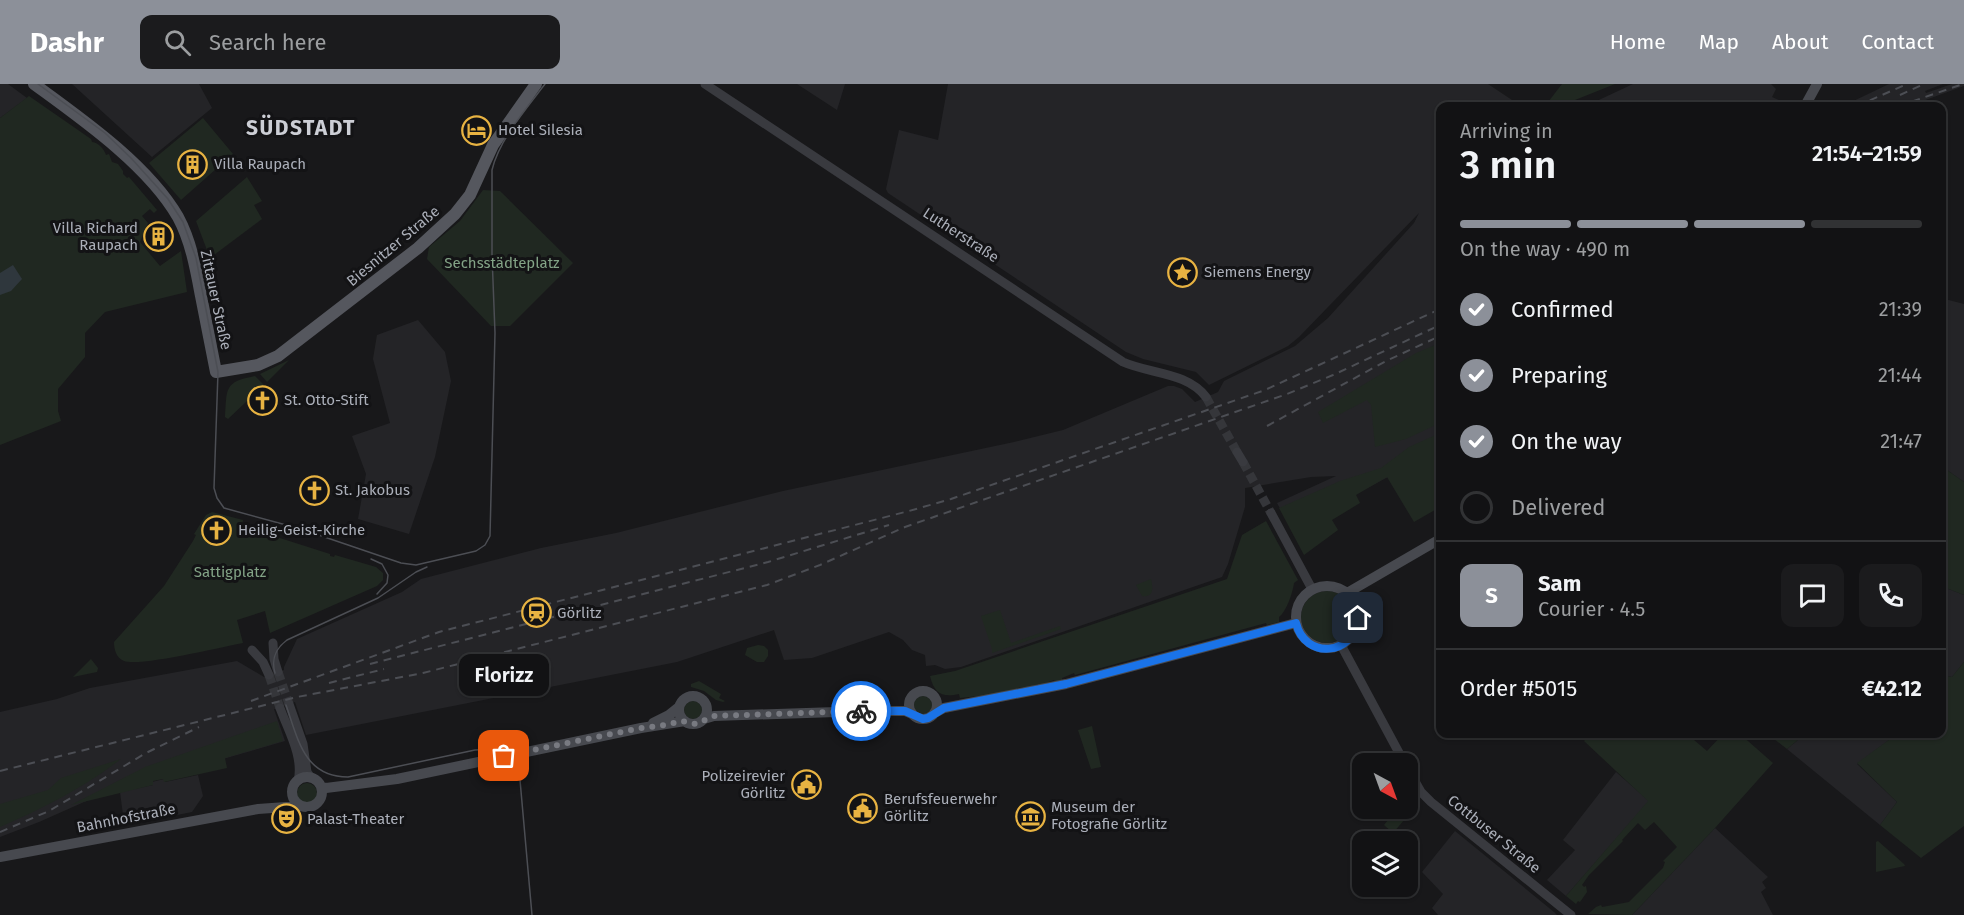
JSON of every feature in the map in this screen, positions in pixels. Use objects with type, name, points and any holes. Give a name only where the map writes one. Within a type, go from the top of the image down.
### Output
[{"type":"main road","name":"Zittauer Straße","points":[[34,84],[103,135],[145,175],[174,211],[194,260],[216,372]]},
{"type":"main road","name":"Biesnitzer Straße","points":[[216,372],[258,365],[278,356],[429,239],[471,195],[493,145],[536,84]]},
{"type":"main road","points":[[1807,102],[1817,84]]},
{"type":"main road","points":[[1347,593],[1436,541]]},
{"type":"main road","points":[[1321,586],[1331,586],[1347,593],[1356,605],[1358,623],[1351,637],[1341,645],[1327,649],[1314,646],[1303,639],[1296,623],[1296,613],[1304,595],[1321,586]]},
{"type":"main road","points":[[935,712],[938,704],[932,693],[924,691],[915,694],[911,699],[909,706],[912,714],[923,719],[944,708],[1066,684],[1296,623]]},
{"type":"main road","name":"Bahnhofstraße","points":[[641,728],[664,718],[692,696],[699,697],[711,706],[750,714]]},
{"type":"main road","name":"Bahnhofstraße","points":[[866,711],[900,705],[911,699]]},
{"type":"main road","points":[[936,699],[975,703]]},
{"type":"main road","points":[[704,719],[707,713],[706,703]]},
{"type":"main road","points":[[680,707],[680,715],[685,721]]},
{"type":"main road","name":"Bahnhofstraße","points":[[321,787],[360,785],[397,779],[641,728],[685,721],[695,724],[714,716],[866,711],[905,711],[912,714]]},
{"type":"main road","name":"Bahnhofstraße","points":[[0,858],[258,808],[282,800],[303,778],[311,778]]},
{"type":"main road","points":[[311,778],[321,787],[321,799]]},
{"type":"main road","name":"Bahnhofstraße","points":[[258,808],[311,807],[321,799],[360,785]]},
{"type":"main road","points":[[295,786],[294,800],[300,806]]},
{"type":"street","name":"Lutherstraße","points":[[705,84],[1123,362],[1189,382],[1206,397]]},
{"type":"street","points":[[1237,452],[1243,462]]},
{"type":"street","points":[[1271,513],[1312,590]]},
{"type":"street","points":[[252,650],[273,674],[273,643]]},
{"type":"street","name":"Cottbuser Straße","points":[[1341,645],[1400,753]]},
{"type":"street","points":[[295,786],[300,773],[285,706],[303,744],[307,773],[311,778]]},
{"type":"street","name":"Cottbuser Straße","points":[[1418,787],[1431,802],[1571,915]]},
{"type":"shaded area","points":[[0,84],[8,84],[27,98],[0,118]]},
{"type":"shaded area","points":[[72,84],[199,84],[212,108],[152,157]]},
{"type":"shaded area","points":[[797,84],[845,84],[837,110]]},
{"type":"shaded area","points":[[948,84],[1488,84],[1515,102],[1436,102],[1436,451],[1291,529],[1277,503],[1336,476],[1311,477],[1245,488],[1245,507],[1222,577],[961,667],[945,669],[935,665],[926,666],[925,655],[912,650],[903,640],[889,632],[812,658],[784,660],[774,630],[677,662],[306,735],[295,702],[274,709],[285,741],[102,794],[0,837],[0,712],[57,699],[90,688],[237,661],[264,677],[284,670],[297,639],[402,592],[421,579],[783,491],[1063,430],[1168,386],[1182,389],[1195,402],[1218,392],[1224,381],[1295,346],[1328,318],[1414,223],[1419,213],[1299,337],[1288,346],[1209,385],[1196,372],[1143,359],[1126,352],[888,193],[886,189],[899,130],[938,140]]},
{"type":"shaded area","points":[[1633,84],[1771,84],[1776,89],[1772,97],[1783,102],[1595,102]]},
{"type":"shaded area","points":[[1889,84],[1943,84],[1925,91],[1926,93],[1952,84],[1964,84],[1964,86],[1920,102],[1851,102]]},
{"type":"shaded area","points":[[13,265],[22,279],[11,291],[0,295],[0,273]]},
{"type":"shaded area","points":[[1946,299],[1964,304],[1964,482],[1946,469]]},
{"type":"shaded area","name":"St. Jakobus","points":[[418,320],[445,352],[451,381],[435,457],[409,534],[358,519],[366,474],[352,436],[390,423],[373,359],[377,335]]},
{"type":"shaded area","points":[[1946,588],[1964,595],[1964,662],[1952,677],[1946,676]]},
{"type":"shaded area","points":[[1800,738],[1892,738],[1857,764],[1897,802],[1880,825],[1787,749]]},
{"type":"shaded area","points":[[1616,772],[1649,801],[1566,896],[1547,880],[1575,850],[1563,840]]},
{"type":"shaded area","points":[[198,775],[203,796],[192,812],[127,825],[125,815],[123,815],[120,792],[153,785],[152,782],[164,779],[165,782]]},
{"type":"shaded area","points":[[1715,828],[1768,877],[1762,882],[1766,888],[1761,892],[1773,915],[1632,915]]},
{"type":"shaded area","points":[[1455,831],[1557,915],[1438,915],[1432,908],[1443,894],[1422,872]]},
{"type":"green space","points":[[1562,84],[1615,84],[1570,102],[1548,102]]},
{"type":"green space","points":[[29,96],[91,139],[101,147],[106,155],[109,154],[112,162],[118,164],[123,174],[129,177],[157,210],[154,213],[150,209],[142,216],[148,223],[140,242],[160,266],[181,251],[187,292],[105,312],[85,333],[85,357],[58,389],[58,411],[61,421],[0,445],[0,118]]},
{"type":"green space","points":[[203,118],[233,154],[181,200],[149,163]]},
{"type":"green space","points":[[247,177],[262,201],[254,205],[262,219],[210,258],[196,221]]},
{"type":"green space","name":"Sechsstädteplatz","points":[[483,190],[500,191],[573,263],[510,326],[491,326],[427,259],[429,247],[460,221]]},
{"type":"green space","points":[[1436,345],[1436,425],[1406,439],[1375,447],[1371,405],[1367,400],[1323,423],[1318,412],[1416,353]]},
{"type":"green space","points":[[289,360],[267,382],[260,374]]},
{"type":"green space","points":[[255,376],[264,385],[228,419],[225,417],[229,388],[238,381]]},
{"type":"green space","points":[[1436,435],[1436,509],[1414,522],[1387,477],[1356,495],[1360,503],[1332,520],[1338,530],[1304,555],[1279,508],[1340,481],[1381,468],[1409,447]]},
{"type":"green space","points":[[1946,469],[1964,482],[1964,595],[1946,588]]},
{"type":"green space","name":"Sattigplatz","points":[[212,512],[243,520],[242,526],[330,554],[330,556],[335,555],[376,567],[383,573],[383,580],[377,586],[270,633],[265,611],[237,620],[243,643],[146,661],[121,660],[114,648],[114,642],[164,586],[193,541],[196,535],[194,534],[206,515]]},
{"type":"green space","points":[[1266,521],[1298,580],[1294,583],[1279,622],[1267,625],[1266,623],[1075,675],[1074,673],[1062,680],[1055,682],[1054,680],[1024,689],[1023,687],[988,695],[960,698],[959,694],[943,695],[934,687],[930,676],[955,671],[1227,579],[1242,535]]},
{"type":"green space","points":[[1151,579],[1151,594],[1142,596],[1136,585]]},
{"type":"green space","points":[[1327,591],[1337,593],[1345,599],[1351,607],[1353,617],[1351,627],[1345,635],[1337,641],[1327,643],[1317,641],[1309,635],[1303,627],[1301,617],[1303,607],[1309,599],[1317,593]]},
{"type":"green space","points":[[1000,610],[1011,643],[1060,626],[1061,629],[992,653],[981,616]]},
{"type":"green space","points":[[758,645],[768,650],[768,656],[764,662],[757,662],[745,655],[747,648]]},
{"type":"green space","points":[[91,659],[98,668],[97,672],[73,677]]},
{"type":"green space","points":[[1964,662],[1964,826],[1921,858],[1880,825],[1897,802],[1857,763],[1891,738],[1946,738],[1946,676],[1952,677]]},
{"type":"green space","points":[[699,681],[721,694],[719,698],[725,701],[716,700],[704,691],[691,687],[691,684]]},
{"type":"green space","points":[[923,696],[929,699],[932,705],[929,711],[923,714],[917,711],[914,705],[917,699]]},
{"type":"green space","points":[[693,701],[699,704],[702,710],[699,716],[693,719],[687,716],[684,710],[687,704]]},
{"type":"green space","points":[[277,721],[283,741],[225,758],[227,768],[164,782],[163,779],[153,781],[153,785],[71,805],[145,767]]},
{"type":"green space","points":[[1092,726],[1101,767],[1091,769],[1078,730]]},
{"type":"green space","points":[[1587,738],[1692,738],[1707,751],[1719,738],[1745,738],[1773,763],[1632,915],[1588,914],[1601,905],[1602,907],[1629,902],[1663,868],[1665,862],[1663,861],[1677,847],[1654,822],[1645,830],[1638,823],[1589,875],[1582,885],[1586,886],[1587,892],[1580,902],[1576,904],[1566,896],[1648,801],[1584,741]]},
{"type":"green space","points":[[1775,738],[1800,738],[1787,749]]},
{"type":"green space","points":[[121,759],[63,797],[0,827],[0,804],[48,790],[61,778]]},
{"type":"green space","points":[[307,783],[314,786],[317,793],[314,800],[307,803],[300,800],[297,793],[300,786]]},
{"type":"green space","points":[[1389,819],[1405,819],[1395,831],[1391,831],[1384,825]]},
{"type":"green space","points":[[1878,841],[1905,866],[1876,872],[1876,842]]},
{"type":"tunnel","points":[[1206,397],[1237,452]]},
{"type":"tunnel","points":[[1243,462],[1271,513]]},
{"type":"tunnel","points":[[278,672],[289,704]]},
{"type":"tunnel","points":[[269,675],[280,708]]},
{"type":"tram line","points":[[38,84],[105,133],[168,199],[183,222],[196,258],[218,372],[214,488],[224,508],[301,529],[401,563],[416,565],[476,551],[485,545],[490,536],[495,333],[492,170],[507,136],[545,84]]},
{"type":"tram line","points":[[371,559],[382,564],[388,575],[387,583],[377,594]]},
{"type":"tram line","points":[[275,673],[275,655],[287,640],[378,598],[427,567]]},
{"type":"tram line","points":[[286,705],[305,754],[321,771],[333,775],[348,777],[475,750],[490,751],[503,756],[513,766],[520,780],[532,915]]},
{"type":"railway","points":[[1866,102],[1907,84]]},
{"type":"railway","points":[[1900,95],[1924,84]]},
{"type":"railway","points":[[1911,102],[1963,84]]},
{"type":"railway","points":[[251,701],[439,632],[951,499],[1265,390],[1436,311]]},
{"type":"railway","points":[[0,771],[297,697],[423,673],[767,585],[820,565],[905,527],[1287,394],[1436,327]]},
{"type":"railway","points":[[1267,426],[1386,361],[1436,338]]},
{"type":"railway","points":[[370,664],[768,562],[889,525]]},
{"type":"railway","points":[[329,683],[384,669]]},
{"type":"railway","points":[[0,832],[49,811],[146,753],[199,727]]},
{"type":"way so far","points":[[504,756],[682,721],[696,724],[707,717],[714,716],[861,711]]},
{"type":"place","name":"Hotel Silesia","points":[[477,130]]},
{"type":"place","name":"Villa Raupach","points":[[193,164]]},
{"type":"place","name":"Villa Richard Raupach","points":[[159,237]]},
{"type":"place","name":"Siemens Energy","points":[[1183,272]]},
{"type":"place","name":"St. Otto-Stift","points":[[263,400]]},
{"type":"place","name":"St. Jakobus","points":[[314,490]]},
{"type":"place","name":"Heilig-Geist-Kirche","points":[[217,530]]},
{"type":"place","name":"Görlitz","points":[[536,613]]},
{"type":"place","name":"Florizz","points":[[504,756]]},
{"type":"place","name":"Polizeirevier Görlitz","points":[[806,785]]},
{"type":"place","name":"Berufsfeuerwehr Görlitz","points":[[863,808]]},
{"type":"place","name":"Museum der Fotografie Görlitz","points":[[1030,816]]},
{"type":"place","name":"Palast-Theater","points":[[286,819]]},
{"type":"district","name":"SÜDSTADT","points":[[301,128]]},
{"type":"route","points":[[861,711],[908,711],[919,718],[928,718],[944,708],[1066,684],[1296,623],[1303,639],[1310,644],[1327,649],[1335,648],[1351,637],[1358,618]]}]
